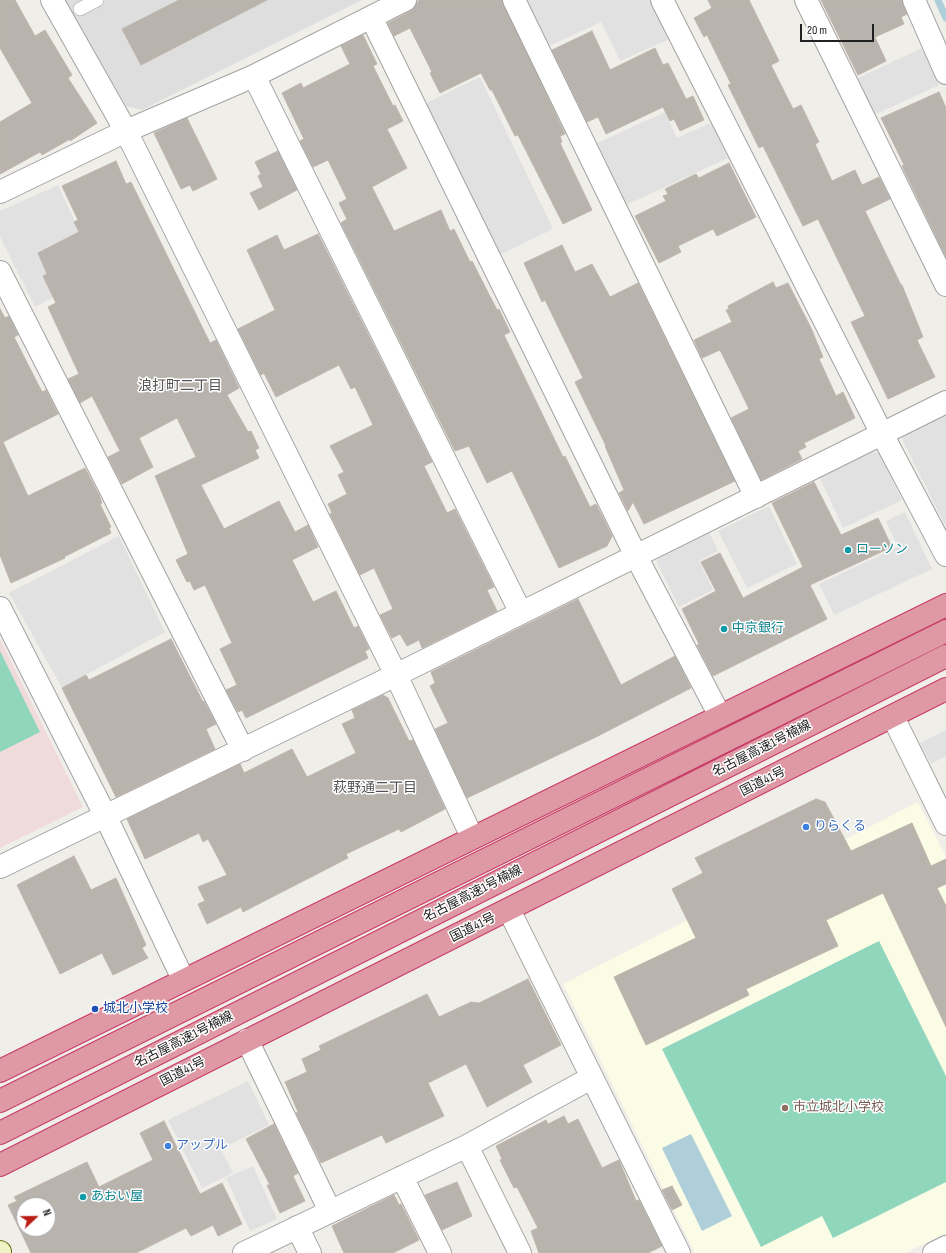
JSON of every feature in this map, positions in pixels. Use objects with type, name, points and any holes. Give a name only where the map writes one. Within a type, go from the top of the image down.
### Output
[{"type":"highway","points":[[0,1071],[183,979],[946,605]]},
{"type":"highway","name":"名古屋高速1号楠線","points":[[0,1101],[946,631]]},
{"type":"highway","name":"名古屋高速1号楠線","points":[[0,1133],[946,656]]},
{"type":"highway","name":"国道41号","points":[[0,1165],[946,689]]},
{"type":"street","points":[[52,0],[126,131],[396,675],[472,837]]},
{"type":"street","points":[[0,192],[126,131],[254,76],[405,0]]},
{"type":"street","points":[[514,0],[756,497]]},
{"type":"street","points":[[662,0],[882,434],[946,555]]},
{"type":"street","points":[[806,0],[946,285]]},
{"type":"street","points":[[914,0],[946,73]]},
{"type":"street","points":[[371,17],[636,556],[720,716]]},
{"type":"street","points":[[254,76],[522,613]]},
{"type":"street","points":[[0,272],[243,750]]},
{"type":"street","points":[[0,867],[396,675],[946,402]]},
{"type":"street","points":[[0,608],[105,815],[183,979]]},
{"type":"street","points":[[893,716],[946,824]]},
{"type":"street","points":[[509,910],[679,1253]]},
{"type":"street","points":[[247,1040],[330,1211]]},
{"type":"street","points":[[244,1253],[467,1146],[591,1078]]},
{"type":"street","points":[[467,1146],[520,1253]]},
{"type":"street","points":[[402,1177],[440,1253]]},
{"type":"street","points":[[297,1227],[310,1253]]},
{"type":"street","points":[[934,1253],[946,1247]]},
{"type":"lane","points":[[80,9],[97,0]]},
{"type":"shaded area","points":[[65,0],[362,0],[142,110],[126,106]]},
{"type":"shaded area","points":[[525,0],[652,0],[670,39],[620,61],[601,22],[547,47]]},
{"type":"shaded area","points":[[922,48],[939,85],[874,115],[856,79]]},
{"type":"shaded area","points":[[480,77],[553,229],[499,255],[426,103]]},
{"type":"shaded area","points":[[665,112],[677,138],[711,123],[728,158],[626,205],[597,143]]},
{"type":"shaded area","points":[[58,185],[99,273],[35,307],[0,237],[0,211]]},
{"type":"shaded area","points":[[946,408],[946,527],[902,439],[907,427]]},
{"type":"shaded area","points":[[868,451],[879,453],[902,500],[843,528],[818,474]]},
{"type":"shaded area","points":[[769,506],[797,564],[747,588],[718,531]]},
{"type":"shaded area","points":[[905,512],[932,569],[834,615],[819,584],[898,547],[886,521]]},
{"type":"shaded area","points":[[708,530],[718,551],[699,561],[713,590],[679,607],[657,563],[660,554]]},
{"type":"shaded area","points":[[119,536],[165,632],[62,688],[9,593]]},
{"type":"shaded area","points":[[0,639],[83,807],[0,848]]},
{"type":"shaded area","points":[[946,730],[946,756],[931,764],[920,743]]},
{"type":"shaded area","name":"市立城北小学校","points":[[918,802],[946,857],[946,1233],[905,1253],[695,1253],[563,984]]},
{"type":"shaded area","points":[[248,1081],[269,1125],[221,1149],[233,1173],[202,1188],[168,1120]]},
{"type":"shaded area","points":[[253,1166],[277,1219],[250,1231],[226,1178]]},
{"type":"green space","points":[[0,651],[40,732],[0,752]]},
{"type":"green space","points":[[879,941],[946,1076],[946,1182],[833,1238],[822,1216],[761,1247],[662,1049]]},
{"type":"water","points":[[691,1134],[732,1216],[702,1231],[662,1148]]},
{"type":"building","points":[[0,0],[15,0],[35,36],[45,30],[72,75],[68,78],[97,123],[70,141],[70,139],[42,155],[40,152],[0,174],[0,122],[32,103],[0,48]]},
{"type":"building","points":[[179,0],[267,0],[141,65],[122,29]]},
{"type":"building","points":[[419,0],[502,0],[565,134],[560,136],[562,142],[560,143],[592,210],[563,224],[518,135],[515,136],[492,90],[490,90],[481,73],[440,93],[430,73],[432,72],[410,28],[394,36],[388,23],[411,11]]},
{"type":"building","points":[[708,0],[749,0],[779,61],[771,65],[793,109],[801,105],[819,142],[815,144],[832,181],[855,170],[862,185],[879,177],[890,199],[865,211],[902,285],[923,337],[917,340],[935,377],[888,399],[851,322],[865,316],[818,219],[803,226],[763,146],[759,148],[728,85],[731,84],[707,35],[704,37],[694,18],[712,8]]},
{"type":"building","points":[[821,0],[902,0],[907,14],[901,17],[904,24],[875,37],[886,61],[858,75]]},
{"type":"building","points":[[592,31],[610,70],[655,48],[663,65],[668,63],[686,99],[693,96],[704,120],[680,131],[674,119],[670,121],[663,107],[606,134],[598,117],[587,122],[552,50]]},
{"type":"building","points":[[363,35],[377,64],[373,66],[393,106],[395,105],[403,121],[387,129],[407,168],[372,187],[394,231],[441,210],[450,231],[454,229],[470,262],[472,261],[497,310],[499,309],[510,332],[504,335],[563,457],[565,456],[590,507],[596,504],[612,536],[607,546],[559,568],[512,471],[487,483],[469,446],[455,451],[341,223],[347,219],[339,203],[347,199],[328,160],[313,167],[300,141],[304,139],[282,93],[301,83],[303,88],[350,64],[341,46]]},
{"type":"building","points":[[939,92],[946,108],[946,257],[902,166],[904,165],[881,118]]},
{"type":"building","points":[[187,118],[217,179],[193,191],[190,185],[181,189],[154,133]]},
{"type":"building","points":[[278,151],[297,190],[259,210],[250,193],[263,187],[258,176],[261,174],[255,162]]},
{"type":"building","points":[[116,161],[126,184],[131,182],[210,343],[216,340],[239,388],[227,395],[248,432],[251,431],[259,448],[255,450],[259,458],[201,485],[224,529],[279,501],[295,532],[308,525],[318,547],[292,560],[313,602],[336,591],[354,628],[358,626],[369,649],[365,651],[368,658],[246,718],[242,710],[238,712],[226,690],[237,685],[220,649],[232,643],[205,585],[194,590],[190,581],[187,582],[176,560],[188,554],[155,476],[196,457],[177,418],[139,438],[153,467],[122,484],[108,457],[120,451],[92,396],[80,403],[68,379],[79,374],[48,307],[56,303],[43,276],[47,274],[38,253],[79,232],[74,222],[78,220],[62,186]]},
{"type":"building","points":[[729,163],[756,217],[717,236],[713,229],[678,246],[681,252],[659,263],[635,216],[666,201],[663,196],[668,194],[665,189],[696,174],[699,178]]},
{"type":"building","points":[[318,234],[432,462],[424,466],[447,513],[455,509],[494,587],[487,590],[497,611],[422,648],[419,640],[407,646],[400,634],[392,638],[380,615],[393,609],[374,568],[360,575],[330,514],[332,513],[328,504],[347,494],[338,475],[344,472],[330,446],[373,425],[355,387],[351,389],[339,365],[276,397],[264,373],[261,375],[238,329],[275,310],[247,250],[277,235],[284,250]]},
{"type":"building","points":[[562,245],[575,272],[592,264],[610,297],[638,283],[735,481],[644,524],[633,502],[628,511],[619,493],[624,490],[606,446],[575,382],[583,378],[545,300],[542,302],[524,263]]},
{"type":"building","points":[[773,282],[776,288],[788,283],[811,328],[823,357],[819,359],[836,396],[843,392],[855,418],[804,443],[806,447],[798,451],[802,459],[761,480],[731,418],[749,409],[720,350],[702,358],[694,340],[732,322],[726,310],[729,309],[728,306]]},
{"type":"building","points":[[0,309],[5,318],[9,316],[18,335],[14,337],[42,392],[46,390],[58,414],[3,442],[28,496],[85,468],[99,495],[102,503],[100,504],[111,527],[109,528],[111,533],[64,557],[65,558],[11,583],[0,555]]},
{"type":"building","points":[[814,482],[841,535],[878,518],[892,547],[810,585],[827,619],[713,676],[697,645],[699,644],[682,609],[716,591],[701,562],[720,553],[743,598],[803,567],[772,503]]},
{"type":"building","points":[[578,599],[621,685],[675,656],[691,688],[598,736],[467,798],[435,729],[448,723],[430,686],[435,683],[431,672]]},
{"type":"building","points":[[171,639],[216,724],[206,729],[215,749],[116,797],[62,688],[86,675],[89,680]]},
{"type":"building","points":[[383,695],[388,698],[409,741],[413,740],[445,809],[401,832],[399,829],[346,854],[348,858],[243,912],[241,907],[207,924],[198,904],[205,901],[198,887],[227,875],[208,839],[203,842],[199,833],[145,859],[127,819],[240,764],[244,773],[292,749],[307,777],[356,753],[342,724],[355,718],[352,710]]},
{"type":"building","points":[[816,799],[825,802],[851,851],[912,823],[931,866],[946,859],[946,884],[937,888],[946,906],[946,1027],[883,893],[826,920],[838,946],[746,989],[749,995],[646,1045],[614,977],[696,938],[672,889],[703,873],[695,858]]},
{"type":"building","points":[[74,856],[91,890],[116,878],[146,945],[142,948],[148,958],[113,975],[102,953],[60,974],[17,885]]},
{"type":"building","points":[[528,979],[561,1045],[523,1065],[532,1082],[487,1107],[466,1064],[428,1083],[444,1116],[386,1143],[382,1135],[321,1163],[296,1113],[298,1112],[285,1082],[307,1072],[302,1059],[321,1050],[319,1046],[427,994],[439,1017],[471,1002],[479,1003]]},
{"type":"building","points":[[564,1116],[568,1124],[578,1119],[602,1168],[619,1160],[636,1201],[639,1200],[662,1246],[648,1253],[539,1253],[531,1231],[538,1228],[517,1187],[514,1188],[500,1160],[502,1159],[496,1146],[546,1120],[548,1124]]},
{"type":"building","points":[[164,1121],[200,1194],[222,1183],[242,1224],[218,1236],[213,1225],[191,1236],[186,1228],[136,1253],[31,1253],[23,1237],[56,1237],[56,1197],[16,1197],[16,1200],[14,1197],[87,1162],[99,1187],[153,1160],[140,1133]]},
{"type":"building","points":[[274,1124],[298,1173],[293,1176],[305,1201],[280,1213],[267,1185],[270,1185],[246,1139]]},
{"type":"building","points":[[457,1182],[472,1216],[442,1230],[425,1195]]},
{"type":"building","points":[[672,1186],[682,1205],[672,1210],[662,1190]]},
{"type":"building","points":[[394,1195],[399,1205],[401,1204],[419,1240],[393,1253],[344,1253],[332,1226]]},
{"type":"building","points":[[16,1201],[16,1222],[8,1205]]},
{"type":"waterway","points":[[938,0],[946,18]]},
{"type":"place","name":"ローソン","points":[[848,550]]},
{"type":"place","name":"中京銀行","points":[[724,629]]},
{"type":"place","name":"りらくる","points":[[806,827]]},
{"type":"place","name":"城北小学校","points":[[95,1009]]},
{"type":"place","name":"市立城北小学校","points":[[785,1108]]},
{"type":"place","name":"アップル","points":[[168,1146]]},
{"type":"place","name":"あおい屋","points":[[83,1197]]},
{"type":"district","name":"浪打町二丁目","points":[[180,386]]},
{"type":"district","name":"萩野通二丁目","points":[[375,788]]}]
